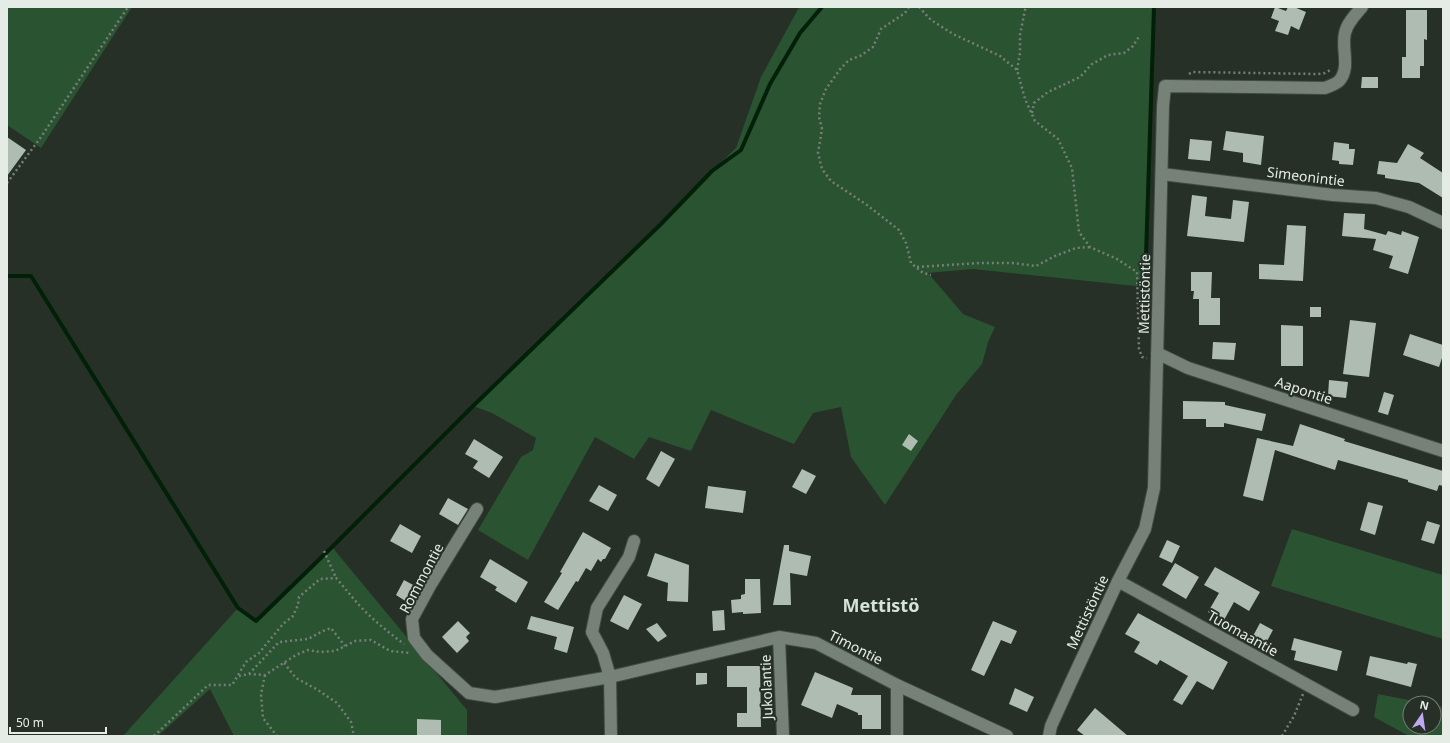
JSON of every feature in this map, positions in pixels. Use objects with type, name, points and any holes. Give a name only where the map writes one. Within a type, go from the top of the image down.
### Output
[{"type":"street","name":"Mettistöntie","points":[[1049,736],[1051,726],[1118,581],[1145,529],[1154,488],[1163,106],[1165,86],[1326,88],[1339,82],[1344,74],[1345,33],[1352,20],[1362,7]]},
{"type":"street","name":"Simeonintie","points":[[1162,174],[1333,195],[1376,198],[1409,207],[1443,223]]},
{"type":"street","name":"Aapontie","points":[[1157,356],[1188,368],[1443,451]]},
{"type":"street","name":"Rommontie","points":[[477,509],[412,619],[416,648],[427,655],[469,693],[495,697],[610,676]]},
{"type":"street","points":[[611,736],[610,676],[603,653],[592,632],[597,608],[629,556],[634,541]]},
{"type":"street","name":"Tuomaantie","points":[[1118,581],[1353,710]]},
{"type":"street","name":"Timontie","points":[[610,676],[779,638],[816,643],[897,685],[1007,736]]},
{"type":"street","name":"Jukolantie","points":[[779,638],[783,736]]},
{"type":"street","points":[[897,685],[898,736]]},
{"type":"path","points":[[7,183],[41,137],[128,7]]},
{"type":"path","points":[[909,7],[905,13],[881,29],[873,46],[860,56],[849,60],[841,68],[826,89],[819,110],[822,129],[818,153],[822,169],[831,181],[899,230],[906,243],[911,263],[923,273],[931,275]]},
{"type":"path","points":[[919,7],[931,20],[953,34],[1000,56],[1018,70]]},
{"type":"path","points":[[1027,7],[1025,10],[1020,35],[1018,70],[1024,99],[1035,121],[1058,139],[1072,168],[1079,232],[1090,246],[1117,259],[1137,272],[1139,349],[1142,357],[1157,356]]},
{"type":"path","points":[[1032,113],[1034,103],[1048,92],[1080,77],[1092,64],[1108,55],[1124,53],[1133,46],[1140,35]]},
{"type":"path","points":[[1183,86],[1185,77],[1192,72],[1318,74],[1325,73],[1332,69],[1333,64]]},
{"type":"path","points":[[916,267],[979,262],[1012,263],[1036,266],[1055,256],[1076,248],[1090,246]]},
{"type":"path","points":[[238,676],[249,674],[264,675],[296,655],[308,650],[320,652],[335,651],[355,641],[370,640],[390,651],[410,654],[416,648],[387,632],[358,604],[347,589],[336,578],[324,551]]},
{"type":"path","points":[[154,736],[208,685],[232,685],[246,662],[259,653],[283,624],[293,616],[298,605],[299,597],[320,578],[336,578]]},
{"type":"path","points":[[249,674],[279,642],[308,639],[331,628],[344,646]]},
{"type":"path","points":[[284,663],[296,678],[338,703],[351,722],[354,736]]},
{"type":"path","points":[[264,675],[261,694],[263,718],[277,736]]},
{"type":"path","points":[[1282,736],[1294,716],[1307,684]]},
{"type":"green space","points":[[7,7],[132,7],[41,148],[7,125]]},
{"type":"green space","points":[[801,7],[1154,7],[1145,287],[973,269],[928,273],[963,314],[995,327],[988,342],[982,364],[956,395],[885,505],[851,457],[841,407],[813,413],[794,444],[711,410],[691,451],[649,437],[634,459],[595,437],[528,560],[478,530],[521,457],[533,450],[536,438],[492,413],[473,406],[661,224],[736,148],[761,77],[798,9]]},
{"type":"green space","points":[[1292,529],[1443,575],[1443,639],[1271,586]]},
{"type":"green space","points":[[332,547],[467,710],[467,736],[234,736],[210,689],[158,736],[123,736],[238,608],[256,621]]},
{"type":"green space","points":[[1378,694],[1402,699],[1402,732],[1374,717]]},
{"type":"green space","points":[[1443,707],[1443,736],[1407,735],[1442,735]]},
{"type":"building","points":[[1275,7],[1286,11],[1288,7],[1294,7],[1306,12],[1299,30],[1291,26],[1288,35],[1275,31],[1279,21],[1271,18]]},
{"type":"building","points":[[1406,10],[1427,10],[1427,40],[1424,39],[1424,66],[1420,66],[1420,78],[1402,78],[1402,57],[1406,57]]},
{"type":"building","points":[[1362,77],[1378,77],[1378,88],[1361,88]]},
{"type":"building","points":[[1226,131],[1264,136],[1261,165],[1243,162],[1243,153],[1223,150]]},
{"type":"building","points":[[7,137],[26,150],[7,176]]},
{"type":"building","points":[[1190,139],[1212,141],[1210,161],[1188,159]]},
{"type":"building","points":[[1334,142],[1349,144],[1349,149],[1355,149],[1353,165],[1339,164],[1339,161],[1332,160]]},
{"type":"building","points":[[1408,144],[1424,153],[1420,158],[1443,173],[1443,198],[1419,183],[1385,178],[1385,175],[1377,174],[1379,161],[1397,163]]},
{"type":"building","points":[[1192,195],[1207,197],[1205,216],[1231,219],[1233,200],[1249,202],[1244,242],[1187,236]]},
{"type":"building","points":[[1344,213],[1365,214],[1364,229],[1386,235],[1388,231],[1401,235],[1402,231],[1419,237],[1408,274],[1389,268],[1393,256],[1373,250],[1376,239],[1342,236]]},
{"type":"building","points":[[1287,225],[1306,226],[1303,281],[1259,279],[1259,264],[1284,265]]},
{"type":"building","points":[[1191,272],[1212,272],[1211,298],[1220,298],[1220,325],[1199,325],[1199,299],[1193,299],[1194,291],[1191,291]]},
{"type":"building","points":[[1310,307],[1321,307],[1321,317],[1310,317]]},
{"type":"building","points":[[1350,320],[1376,323],[1369,377],[1343,374]]},
{"type":"building","points":[[1281,325],[1303,326],[1303,366],[1281,366]]},
{"type":"building","points":[[1410,334],[1443,345],[1443,355],[1439,367],[1403,355]]},
{"type":"building","points":[[1213,342],[1236,343],[1234,360],[1212,359]]},
{"type":"building","points":[[1329,380],[1348,382],[1346,398],[1328,396]]},
{"type":"building","points":[[1384,392],[1394,395],[1388,415],[1378,412]]},
{"type":"building","points":[[1183,401],[1225,402],[1225,405],[1266,414],[1262,431],[1224,423],[1224,427],[1206,427],[1206,419],[1183,419]]},
{"type":"building","points":[[1300,424],[1345,439],[1344,441],[1443,471],[1443,486],[1439,485],[1437,491],[1408,482],[1408,480],[1338,460],[1335,470],[1275,450],[1263,501],[1243,496],[1257,438],[1293,446]]},
{"type":"building","points":[[909,434],[918,441],[911,451],[902,445]]},
{"type":"building","points":[[474,439],[503,457],[489,478],[473,468],[478,461],[465,454]]},
{"type":"building","points":[[661,451],[675,459],[659,487],[646,479]]},
{"type":"building","points":[[802,469],[816,476],[806,494],[792,487]]},
{"type":"building","points":[[599,485],[617,495],[608,511],[589,501]]},
{"type":"building","points":[[708,486],[746,491],[743,513],[705,508]]},
{"type":"building","points":[[448,498],[468,509],[458,525],[439,514]]},
{"type":"building","points":[[1368,502],[1383,506],[1375,535],[1360,530]]},
{"type":"building","points":[[1427,521],[1440,525],[1434,544],[1421,540]]},
{"type":"building","points":[[400,524],[421,536],[412,553],[390,541]]},
{"type":"building","points":[[583,532],[611,548],[605,559],[601,562],[598,559],[591,571],[586,568],[558,610],[544,602],[562,573],[560,572]]},
{"type":"building","points":[[1167,540],[1180,546],[1172,563],[1159,557]]},
{"type":"building","points":[[784,545],[789,545],[789,551],[811,556],[807,576],[790,573],[791,605],[773,605]]},
{"type":"building","points":[[655,553],[689,565],[688,602],[667,601],[668,583],[647,576]]},
{"type":"building","points":[[490,559],[528,582],[516,603],[495,590],[497,587],[480,577]]},
{"type":"building","points":[[1175,563],[1199,577],[1186,599],[1162,585]]},
{"type":"building","points":[[1215,567],[1260,592],[1249,611],[1234,602],[1224,620],[1208,612],[1219,593],[1204,585]]},
{"type":"building","points":[[745,579],[760,579],[761,613],[732,613],[731,600],[741,599],[741,595],[745,594]]},
{"type":"building","points":[[404,580],[415,586],[407,602],[396,595]]},
{"type":"building","points":[[624,595],[642,604],[628,630],[610,621]]},
{"type":"building","points":[[724,610],[725,630],[713,631],[712,611]]},
{"type":"building","points":[[1138,613],[1228,662],[1213,690],[1197,681],[1182,705],[1173,700],[1188,676],[1160,660],[1157,665],[1134,652],[1140,642],[1125,634]]},
{"type":"building","points":[[531,616],[574,627],[567,653],[554,649],[557,637],[527,629]]},
{"type":"building","points":[[458,621],[470,633],[466,637],[469,641],[457,653],[442,637]]},
{"type":"building","points":[[993,621],[1017,631],[1011,644],[1001,640],[984,676],[971,670]]},
{"type":"building","points":[[657,623],[667,636],[658,642],[646,629]]},
{"type":"building","points":[[1260,623],[1273,630],[1266,643],[1253,636]]},
{"type":"building","points":[[1294,638],[1342,651],[1337,671],[1294,660],[1296,651],[1291,650]]},
{"type":"building","points":[[1370,656],[1407,664],[1408,662],[1417,664],[1411,687],[1366,675]]},
{"type":"building","points":[[727,666],[760,666],[761,727],[737,727],[737,713],[747,713],[747,687],[727,687]]},
{"type":"building","points":[[815,672],[853,688],[851,695],[881,695],[881,729],[862,729],[862,715],[858,715],[858,713],[837,704],[832,718],[801,705]]},
{"type":"building","points":[[696,673],[707,673],[707,684],[696,685]]},
{"type":"building","points":[[1015,688],[1034,697],[1027,712],[1009,704]]},
{"type":"building","points":[[1095,708],[1128,736],[1085,736],[1077,730]]},
{"type":"building","points":[[417,719],[441,720],[441,736],[417,736]]},
{"type":"waterway","points":[[7,276],[31,276],[238,608],[256,621],[473,406],[661,224],[712,171],[741,150],[770,84],[800,33],[822,7]]},
{"type":"waterway","points":[[1145,287],[1154,7]]},
{"type":"district","name":"Mettistö","points":[[881,605]]}]
